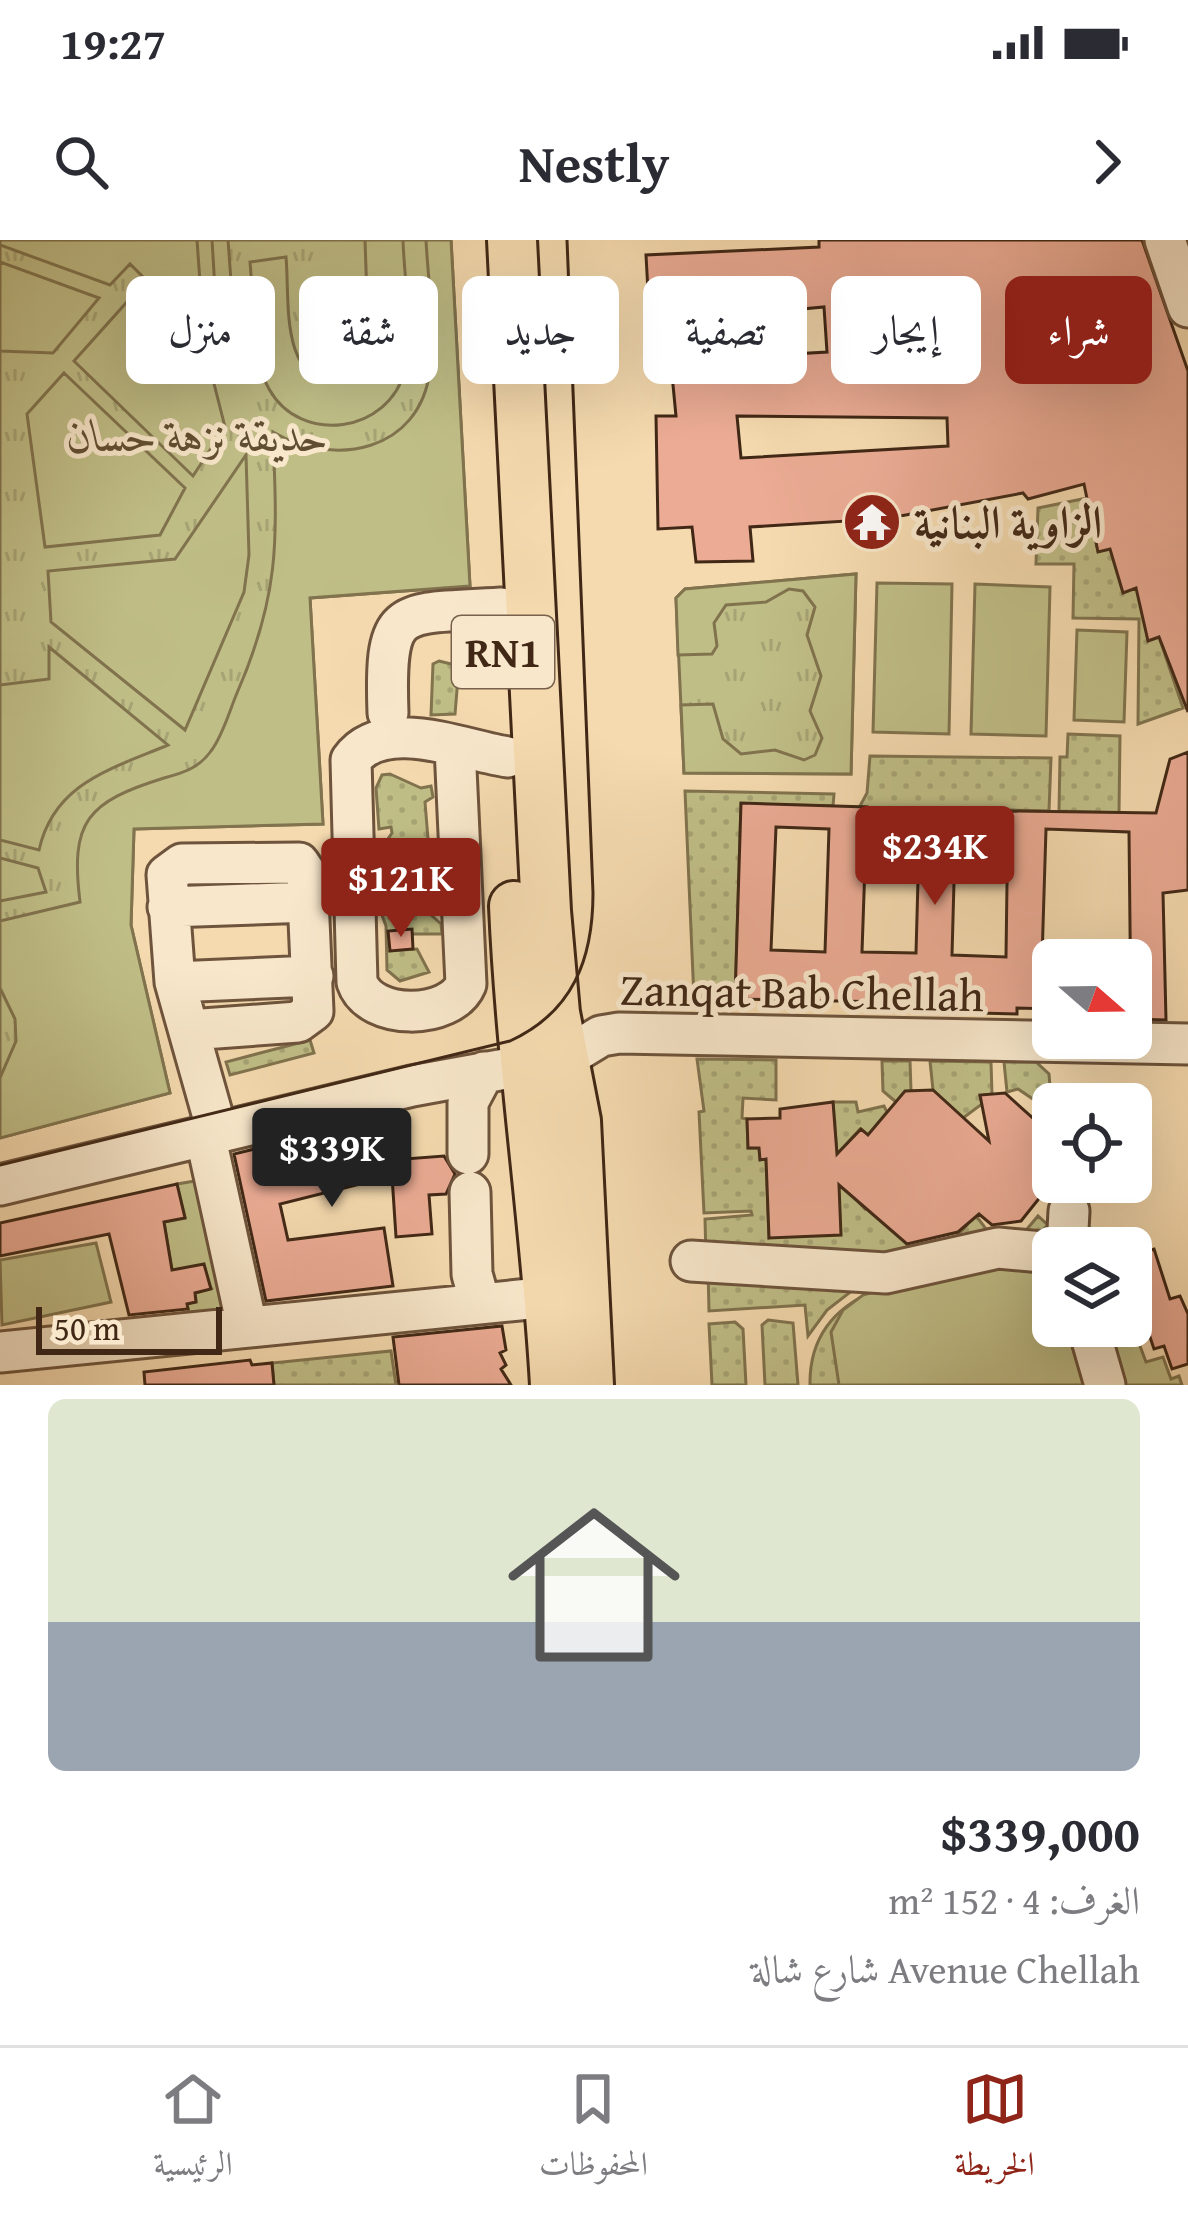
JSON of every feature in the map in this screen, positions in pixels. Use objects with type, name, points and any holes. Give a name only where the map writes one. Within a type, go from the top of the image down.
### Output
[{"type":"main road","name":"RN1","points":[[484,240],[508,758],[511,1074],[550,1297],[555,1385]]},
{"type":"main road","name":"RN1","points":[[511,1074],[555,1013],[512,240]]},
{"type":"main road","name":"RN1","points":[[511,1074],[576,1121],[589,1385]]},
{"type":"street","points":[[1165,240],[1188,307]]},
{"type":"street","points":[[395,712],[386,644],[401,621],[416,614],[502,619]]},
{"type":"street","points":[[455,747],[466,984],[458,999],[441,1007],[378,1007],[364,998],[357,982],[349,767],[361,748],[375,742],[421,738],[508,758]]},
{"type":"street","points":[[189,1030],[304,1020],[314,1005],[309,902],[168,907],[175,982],[211,1132],[247,1326]]},
{"type":"street","points":[[175,982],[313,976]]},
{"type":"street","name":"Zanqat Bab Chellah","points":[[0,1185],[412,1086],[511,1074],[619,1033],[1188,1045]]},
{"type":"street","points":[[480,1304],[472,1274],[469,1173],[511,1074]]},
{"type":"street","points":[[691,1261],[886,1273],[998,1248],[1032,1250]]},
{"type":"street","points":[[0,1352],[550,1297]]},
{"type":"street","points":[[1094,1347],[1105,1385]]},
{"type":"green space","name":"حديقة نزهة حسان","points":[[0,240],[451,240],[470,586],[310,598],[323,824],[134,829],[131,925],[170,1093],[0,1138]]},
{"type":"green space","points":[[0,240],[197,240],[200,276],[142,276],[130,264],[110,285],[0,245]]},
{"type":"green space","points":[[212,240],[228,240],[231,276],[214,276]]},
{"type":"green space","points":[[365,240],[403,240],[406,276],[366,276]]},
{"type":"green space","points":[[426,240],[451,240],[470,586],[310,598],[323,824],[134,829],[131,925],[170,1093],[0,1138],[0,1078],[16,1041],[15,1019],[0,988],[0,921],[80,902],[78,852],[89,819],[117,796],[196,766],[215,745],[251,657],[269,594],[275,535],[273,432],[297,443],[347,450],[392,435],[410,419],[426,384],[438,384],[438,276],[429,276]]},
{"type":"green space","points":[[286,257],[289,316],[299,384],[399,384],[382,408],[343,425],[302,419],[283,407],[267,384],[275,384],[275,276],[251,276],[250,262]]},
{"type":"green space","points":[[0,262],[99,298],[53,353],[0,351]]},
{"type":"green space","points":[[126,303],[126,384],[214,384],[225,427],[193,476],[74,361]]},
{"type":"green space","points":[[64,373],[185,488],[160,535],[45,547],[27,414]]},
{"type":"green space","points":[[246,455],[249,555],[244,592],[185,730],[51,622],[48,571],[175,559]]},
{"type":"green space","points":[[1087,498],[1098,551],[1110,549],[1140,586],[1148,640],[1159,637],[1183,708],[1138,724],[1139,619],[1073,618],[1074,564],[1036,564],[1038,508]]},
{"type":"green space","points":[[856,574],[851,774],[684,773],[676,598],[685,589]]},
{"type":"green space","points":[[856,574],[851,774],[684,773],[681,705],[713,704],[723,739],[741,754],[775,750],[804,760],[815,755],[822,738],[810,711],[821,676],[807,635],[815,607],[803,591],[789,589],[766,602],[726,605],[714,623],[717,646],[712,654],[678,655],[676,598],[685,589]]},
{"type":"green space","points":[[877,583],[952,584],[949,734],[873,732]]},
{"type":"green space","points":[[975,584],[1050,587],[1046,736],[971,734]]},
{"type":"green space","points":[[1077,630],[1127,632],[1124,722],[1074,720]]},
{"type":"green space","points":[[49,647],[168,745],[106,771],[71,794],[57,809],[39,850],[0,840],[0,685],[49,679]]},
{"type":"green space","points":[[433,664],[459,666],[455,714],[431,715]]},
{"type":"green space","points":[[1068,734],[1120,736],[1119,813],[1059,811],[1060,757],[1067,757]]},
{"type":"green space","points":[[870,756],[1051,758],[1049,811],[1011,810],[1010,815],[921,808],[919,830],[866,829],[867,807],[860,806],[867,793]]},
{"type":"green space","points":[[382,775],[421,788],[431,786],[433,797],[425,802],[429,851],[408,866],[380,861],[379,852],[392,833],[391,827],[379,829],[376,788]]},
{"type":"green space","points":[[685,791],[834,794],[833,806],[741,804],[735,999],[694,999]]},
{"type":"green space","points":[[0,858],[38,868],[46,892],[0,901]]},
{"type":"green space","points":[[410,882],[425,886],[433,895],[430,914],[441,924],[442,934],[412,934],[390,951],[417,949],[429,972],[400,981],[387,970],[386,926],[376,899],[394,901]]},
{"type":"green space","points":[[310,1040],[314,1053],[230,1075],[226,1062]]},
{"type":"green space","points":[[697,1059],[776,1060],[776,1100],[743,1098],[742,1118],[747,1119],[748,1148],[759,1148],[760,1159],[766,1159],[769,1238],[821,1214],[840,1182],[865,1209],[871,1202],[910,1247],[950,1244],[967,1225],[968,1205],[992,1237],[1022,1235],[1038,1216],[1048,1225],[1032,1227],[1032,1236],[1021,1243],[937,1261],[835,1263],[706,1257],[705,1219],[752,1215],[751,1211],[704,1213],[699,1112],[704,1111]]},
{"type":"green space","points":[[882,1061],[910,1061],[911,1091],[896,1102],[883,1091]]},
{"type":"green space","points":[[930,1061],[991,1062],[992,1094],[980,1096],[982,1104],[963,1118],[933,1090]]},
{"type":"green space","points":[[1004,1062],[1036,1062],[1049,1074],[1050,1083],[1032,1083],[1032,1098],[1018,1089],[1007,1092]]},
{"type":"green space","points":[[833,1102],[856,1102],[858,1112],[884,1106],[887,1112],[868,1135],[860,1129],[837,1154]]},
{"type":"green space","points":[[201,1180],[234,1317],[191,1322],[187,1304],[196,1301],[195,1293],[210,1288],[172,1270],[164,1222],[185,1217],[177,1184]]},
{"type":"green space","points":[[96,1243],[111,1302],[2,1325],[0,1260]]},
{"type":"green space","points":[[991,1259],[1032,1268],[1032,1347],[1072,1347],[1084,1385],[839,1385],[831,1332],[843,1310],[863,1295]]},
{"type":"green space","points":[[1032,1264],[1032,1330],[856,1385],[810,1385],[816,1345],[835,1316],[864,1296],[938,1274]]},
{"type":"green space","points":[[708,1269],[853,1290],[827,1310],[808,1336],[805,1305],[709,1311]]},
{"type":"green space","points":[[768,1320],[793,1323],[798,1385],[765,1385],[762,1325]]},
{"type":"green space","points":[[735,1322],[743,1329],[746,1385],[712,1385],[709,1324]]},
{"type":"green space","points":[[1107,1347],[1140,1347],[1146,1362],[1163,1357],[1171,1379],[1179,1376],[1182,1385],[1118,1385]]},
{"type":"green space","points":[[391,1351],[396,1385],[274,1385],[272,1363]]},
{"type":"building","points":[[819,240],[1142,240],[1188,371],[1188,712],[1159,637],[1148,641],[1136,588],[1123,593],[1110,549],[1098,552],[1084,484],[1028,499],[1023,493],[847,526],[846,521],[750,527],[753,561],[696,562],[692,527],[658,529],[656,416],[676,416],[673,384],[807,384],[807,353],[827,352],[824,307],[807,309],[807,276],[647,276],[646,255],[819,247]],"holes":[[[737,416],[947,418],[948,446],[741,458]]]},
{"type":"building","points":[[1188,752],[1188,890],[1163,893],[1166,1020],[1152,1020],[1152,939],[1130,939],[1129,832],[1046,829],[1043,939],[1032,939],[1032,1008],[1017,1008],[1017,1014],[939,1012],[939,1003],[735,999],[741,803],[867,807],[862,952],[916,953],[920,808],[956,809],[952,955],[1006,957],[1008,811],[1156,813],[1170,759]],"holes":[[[776,827],[829,829],[825,952],[771,950]]]},
{"type":"building","points":[[412,929],[413,949],[390,951],[388,931]]},
{"type":"building","points":[[933,1090],[989,1141],[980,1095],[1005,1093],[1032,1117],[1035,1203],[1021,1221],[992,1225],[979,1214],[958,1232],[907,1244],[839,1185],[841,1235],[769,1238],[766,1159],[760,1160],[759,1148],[748,1148],[747,1119],[780,1118],[780,1109],[833,1102],[837,1154],[861,1129],[868,1135],[905,1091]]},
{"type":"building","points":[[374,1120],[379,1161],[444,1156],[455,1174],[446,1194],[429,1195],[432,1234],[396,1237],[392,1176],[280,1204],[288,1240],[384,1228],[393,1286],[266,1301],[234,1154]]},
{"type":"building","points":[[177,1184],[185,1218],[164,1222],[172,1270],[204,1264],[211,1289],[195,1293],[196,1302],[187,1304],[188,1309],[129,1315],[109,1234],[0,1256],[0,1223]]},
{"type":"building","points":[[1152,1250],[1170,1299],[1180,1296],[1188,1314],[1188,1364],[1172,1369],[1164,1346],[1154,1349],[1152,1343]]},
{"type":"building","points":[[502,1326],[506,1350],[500,1353],[506,1365],[501,1369],[511,1385],[399,1385],[393,1337]]},
{"type":"building","points":[[250,1360],[252,1365],[272,1363],[274,1385],[145,1385],[144,1372]]},
{"type":"tram line","points":[[0,1165],[510,1041],[532,1029],[564,999],[589,940],[593,893],[567,240]]},
{"type":"place","name":"الزاوية البنانية","points":[[872,522]]}]
